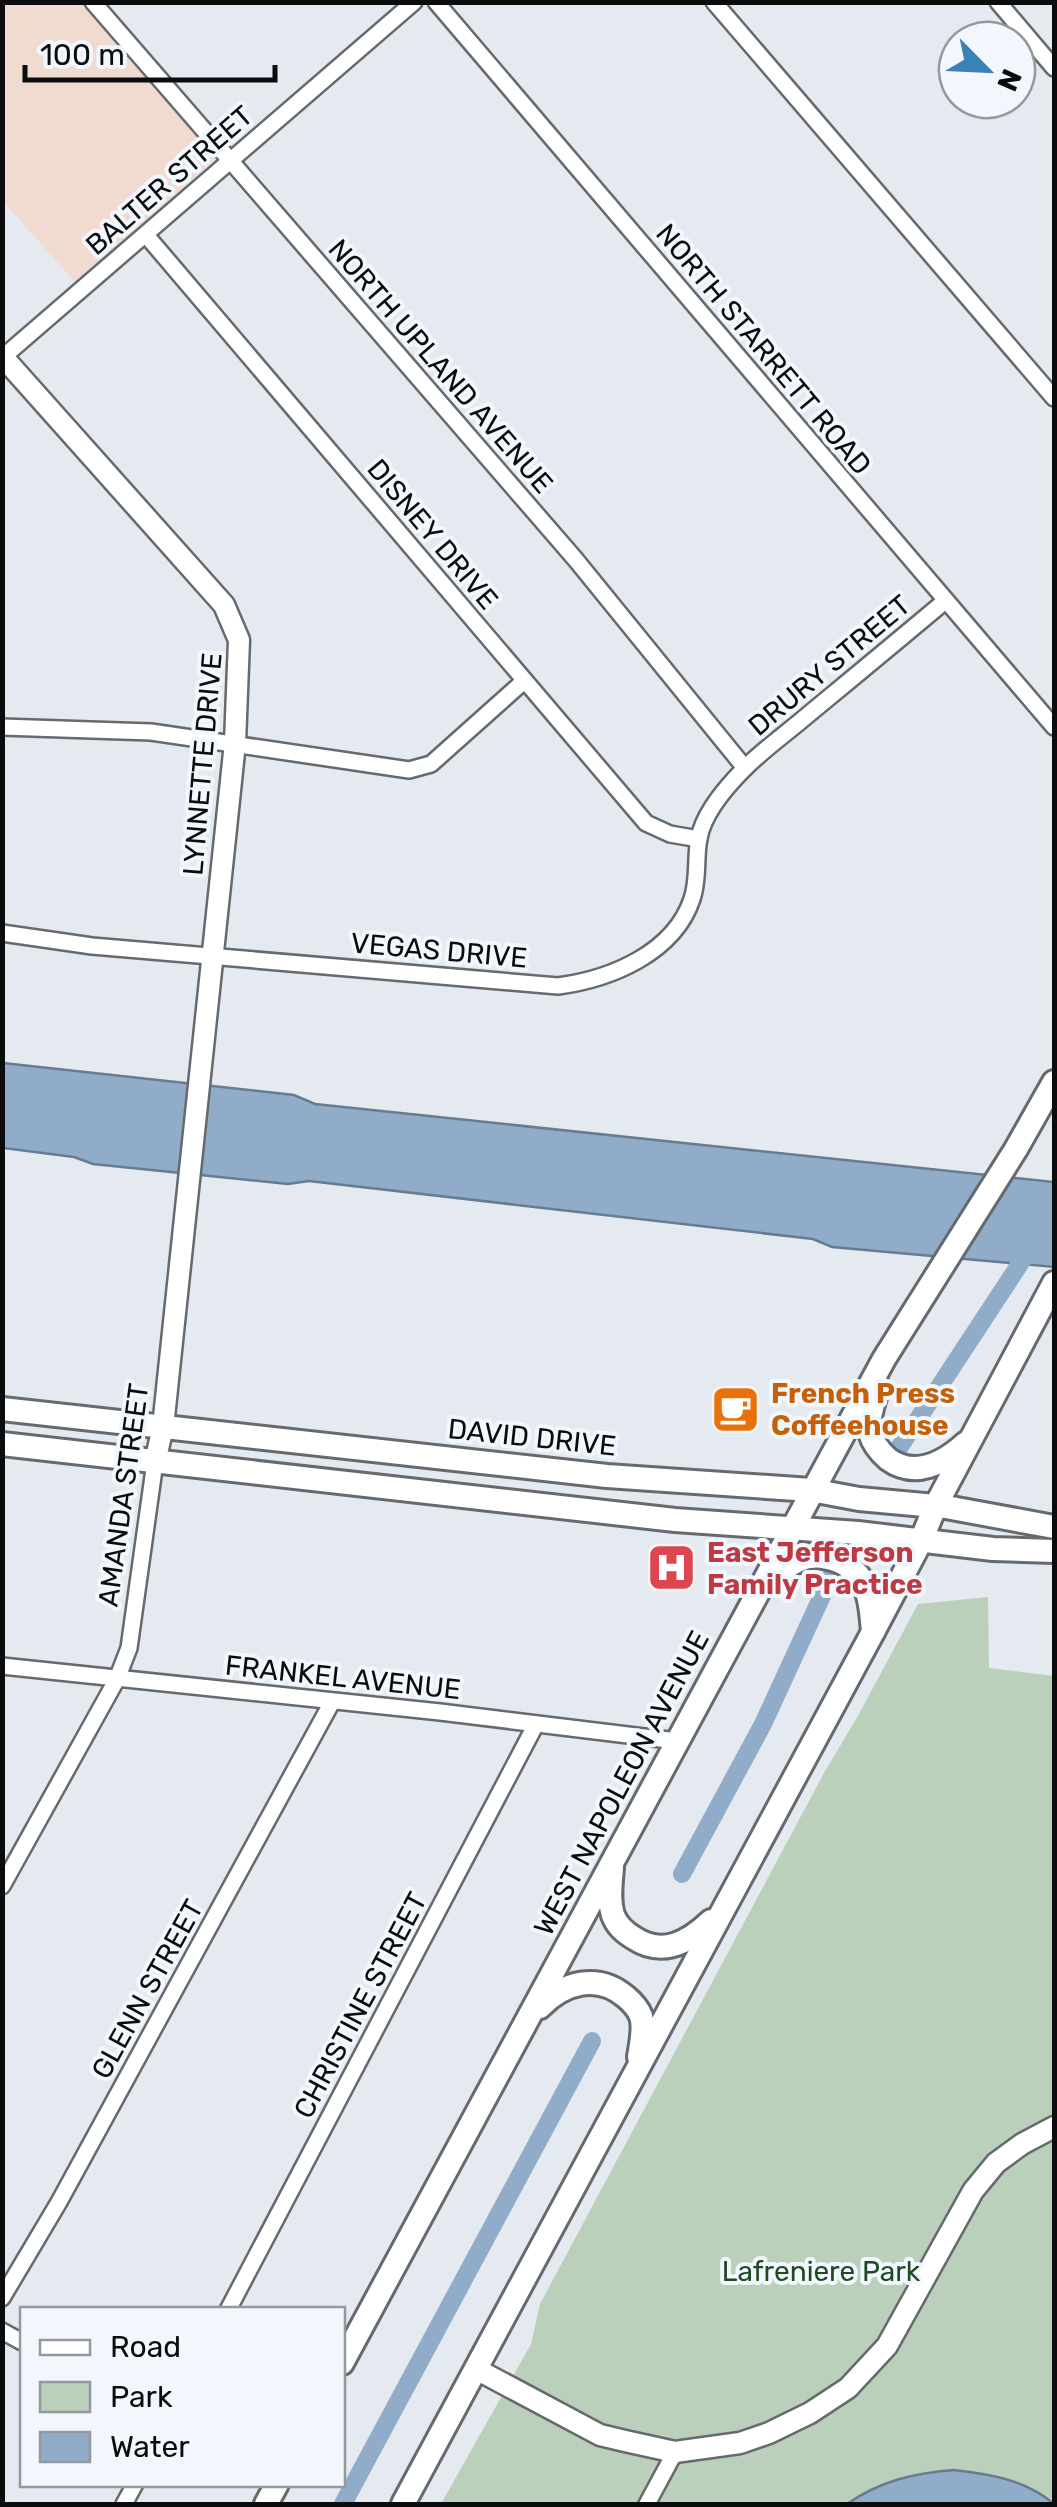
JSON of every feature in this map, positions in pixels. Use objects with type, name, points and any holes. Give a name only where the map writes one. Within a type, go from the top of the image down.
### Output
[{"type":"main road","name":"WEST NAPOLEON AVENUE","points":[[345,2358],[811,1490],[884,1359],[1054,1082]]},
{"type":"main road","points":[[404,2504],[874,1632],[935,1507],[1051,1290]]},
{"type":"main road","points":[[884,1359],[868,1430],[879,1451],[893,1463],[909,1469],[931,1467],[954,1454],[973,1436]]},
{"type":"main road","name":"DAVID DRIVE","points":[[2,1409],[607,1476],[811,1490],[1054,1527]]},
{"type":"main road","points":[[2,1444],[675,1520],[1054,1551]]},
{"type":"main road","points":[[758,1594],[791,1562],[815,1554],[843,1561],[858,1573],[870,1598],[874,1632]]},
{"type":"main road","points":[[613,1859],[612,1913],[620,1928],[637,1941],[656,1948],[675,1946],[695,1936],[724,1908]]},
{"type":"main road","points":[[528,2021],[562,1989],[585,1982],[608,1985],[634,2005],[642,2018],[635,2075]]},
{"type":"street","name":"NORTH UPLAND AVENUE","points":[[93,2],[576,560],[745,768]]},
{"type":"street","name":"BALTER STREET","points":[[3,357],[414,2]]},
{"type":"street","name":"NORTH STARRETT ROAD","points":[[436,2],[1054,727]]},
{"type":"street","points":[[714,2],[1054,398]]},
{"type":"street","points":[[998,2],[1054,68]]},
{"type":"street","name":"DISNEY DRIVE","points":[[146,235],[646,822],[670,834],[699,839]]},
{"type":"street","name":"LYNNETTE DRIVE","points":[[3,357],[224,605],[239,640],[235,743],[200,1082]]},
{"type":"street","name":"DRURY STREET","points":[[745,768],[945,601]]},
{"type":"street","points":[[2,728],[151,732],[409,770],[431,764],[524,681]]},
{"type":"street","name":"VEGAS DRIVE","points":[[2,933],[92,946],[558,986],[592,980],[632,963],[671,936],[692,898],[699,839],[716,800],[745,768]]},
{"type":"street","name":"AMANDA STREET","points":[[2,1886],[10,1858],[117,1679],[129,1648],[163,1427],[200,1082]]},
{"type":"street","name":"FRANKEL AVENUE","points":[[2,1666],[677,1741]]},
{"type":"street","name":"GLENN STREET","points":[[2,2298],[60,2202],[332,1702]]},
{"type":"street","name":"CHRISTINE STREET","points":[[230,2307],[536,1724]]},
{"type":"street","points":[[476,2369],[600,2434],[676,2452],[746,2441],[810,2413],[848,2388],[887,2346],[980,2183],[1015,2148],[1054,2127]]},
{"type":"street","points":[[647,2504],[676,2452]]},
{"type":"shaded area","points":[[2,3],[88,3],[218,156],[76,283],[3,201]]},
{"type":"green space","name":"Lafreniere Park","points":[[988,1597],[989,1668],[1054,1676],[1054,2504],[441,2504],[531,2344],[540,2304],[918,1604]]},
{"type":"water","points":[[3,1063],[294,1095],[315,1104],[1054,1182],[1054,1267],[832,1247],[813,1239],[309,1181],[288,1184],[93,1164],[74,1157],[3,1148]]},
{"type":"water","points":[[954,2470],[1020,2484],[1054,2504],[847,2504],[898,2480]]},
{"type":"waterway","points":[[897,1451],[1031,1247]]},
{"type":"waterway","points":[[682,1874],[763,1724],[833,1572]]},
{"type":"waterway","points":[[343,2504],[592,2041]]},
{"type":"place","name":"French Press Coffeehouse","points":[[736,1409]]},
{"type":"place","name":"East Jefferson Family Practice","points":[[672,1568]]}]
